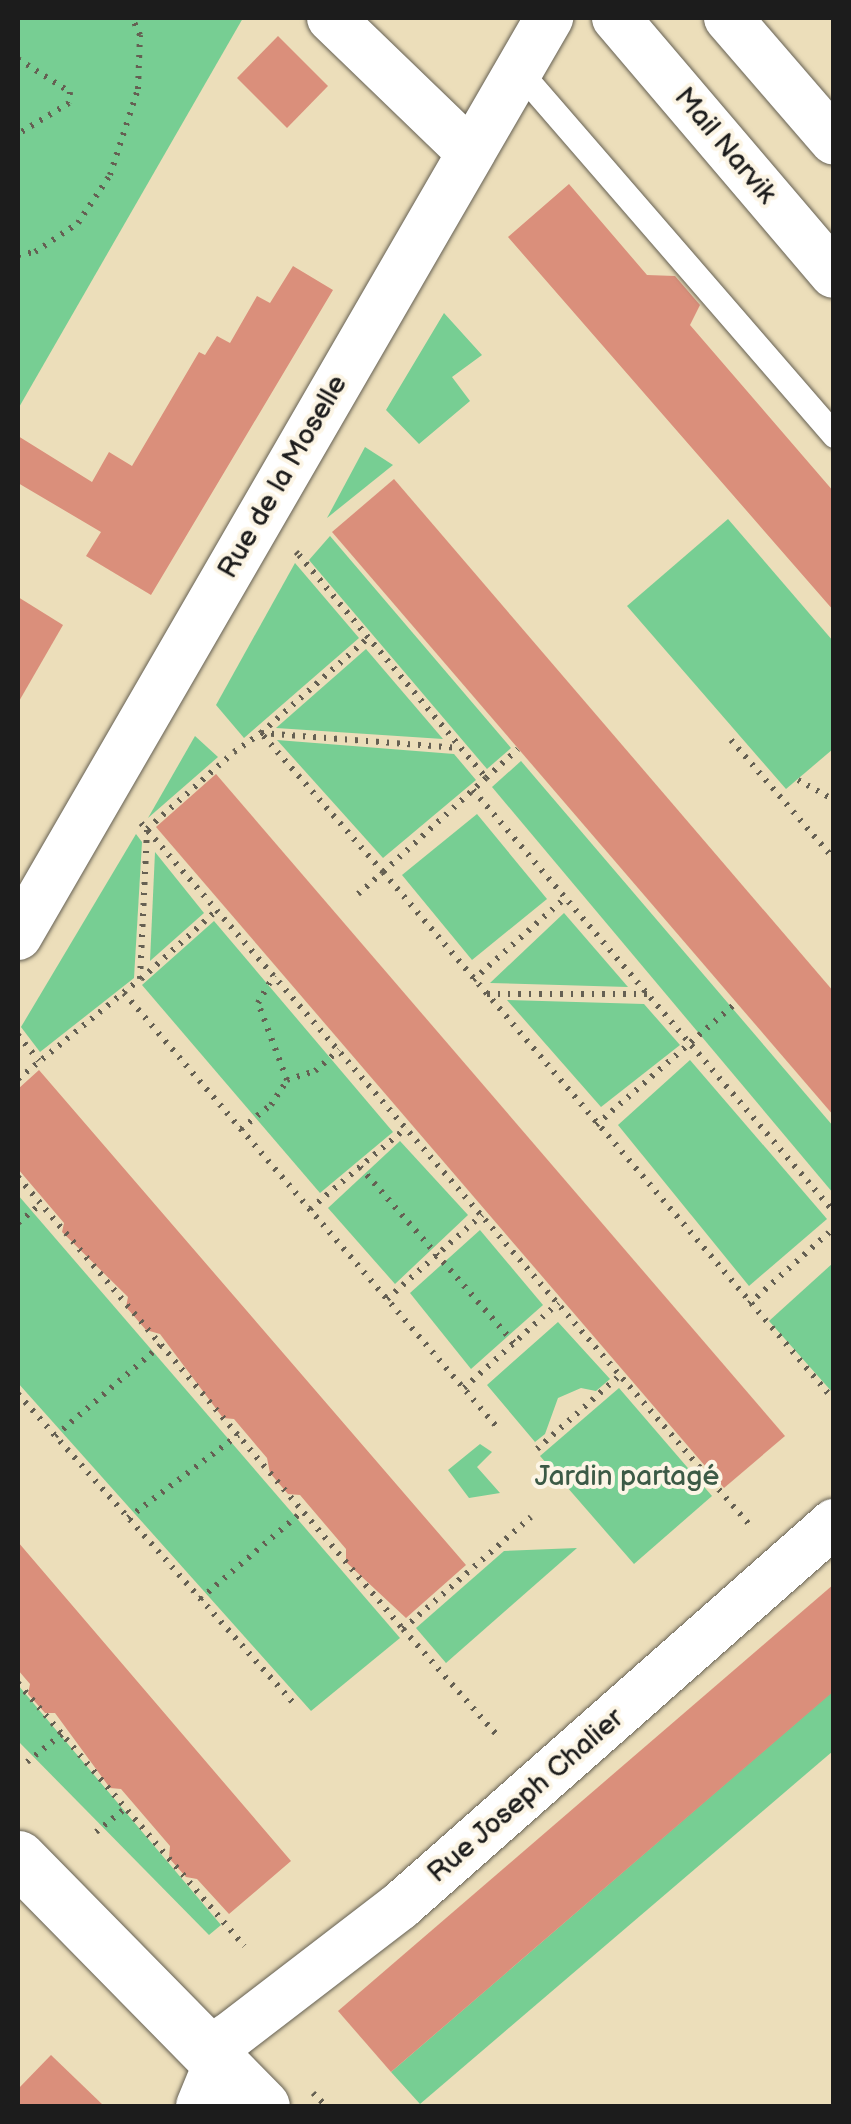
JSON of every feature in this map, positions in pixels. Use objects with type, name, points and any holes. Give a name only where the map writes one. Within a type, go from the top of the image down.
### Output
[{"type":"street","points":[[331,18],[470,152]]},
{"type":"street","name":"Rue de la Moselle","points":[[18,936],[550,18]]},
{"type":"street","name":"Mail Narvik","points":[[616,18],[834,274]]},
{"type":"street","points":[[741,22],[834,142]]},
{"type":"street","name":"Rue Joseph Chalier","points":[[210,2085],[228,2038],[400,1906],[834,1523]]},
{"type":"street","points":[[18,1858],[210,2085],[262,2106]]},
{"type":"lane","points":[[518,70],[834,436]]},
{"type":"path","points":[[18,255],[35,252],[78,223],[110,175],[138,89],[140,34],[132,18]]},
{"type":"path","points":[[18,59],[70,92],[70,103],[18,134]]},
{"type":"path","points":[[296,551],[486,778]]},
{"type":"path","points":[[140,980],[147,829],[368,638]]},
{"type":"path","points":[[261,732],[460,748]]},
{"type":"path","points":[[261,732],[834,1400]]},
{"type":"path","points":[[731,740],[834,859]]},
{"type":"path","points":[[358,894],[518,750]]},
{"type":"path","points":[[798,780],[834,800]]},
{"type":"path","points":[[473,790],[834,1212]]},
{"type":"path","points":[[137,818],[748,1524]]},
{"type":"path","points":[[473,980],[566,898]]},
{"type":"path","points":[[18,1079],[140,980],[217,910]]},
{"type":"path","points":[[274,975],[258,1003],[287,1080]]},
{"type":"path","points":[[124,992],[496,1426]]},
{"type":"path","points":[[485,994],[647,994]]},
{"type":"path","points":[[596,1124],[736,1003]]},
{"type":"path","points":[[18,1035],[39,1061]]},
{"type":"path","points":[[240,1129],[271,1105],[287,1080],[315,1071],[339,1050]]},
{"type":"path","points":[[310,1209],[406,1128]]},
{"type":"path","points":[[360,1167],[514,1343]]},
{"type":"path","points":[[18,1177],[496,1734]]},
{"type":"path","points":[[18,1223],[41,1204]]},
{"type":"path","points":[[387,1299],[482,1216]]},
{"type":"path","points":[[750,1304],[834,1228]]},
{"type":"path","points":[[464,1388],[558,1303]]},
{"type":"path","points":[[55,1436],[161,1344]]},
{"type":"path","points":[[537,1449],[620,1375]]},
{"type":"path","points":[[18,1394],[296,1706]]},
{"type":"path","points":[[128,1518],[238,1435]]},
{"type":"path","points":[[200,1599],[302,1511]]},
{"type":"path","points":[[403,1629],[531,1516]]},
{"type":"path","points":[[18,1683],[244,1946]]},
{"type":"path","points":[[27,1762],[62,1734]]},
{"type":"path","points":[[96,1832],[126,1808]]},
{"type":"green space","points":[[18,18],[243,18],[18,409]]},
{"type":"green space","points":[[444,313],[482,355],[452,377],[470,401],[419,444],[386,410]]},
{"type":"green space","points":[[365,447],[393,465],[327,518]]},
{"type":"green space","points":[[728,519],[833,641],[833,749],[786,789],[627,606]]},
{"type":"green space","points":[[330,536],[511,748],[487,769],[309,560]]},
{"type":"green space","points":[[295,563],[359,638],[244,738],[216,705]]},
{"type":"green space","points":[[366,649],[443,739],[276,728]]},
{"type":"green space","points":[[195,736],[218,757],[148,818]]},
{"type":"green space","points":[[277,740],[454,754],[476,780],[383,858]]},
{"type":"green space","points":[[521,761],[833,1126],[833,1193],[492,787]]},
{"type":"green space","points":[[477,814],[547,899],[472,960],[402,875]]},
{"type":"green space","points":[[136,834],[142,842],[134,978],[40,1052],[21,1027]]},
{"type":"green space","points":[[155,852],[204,913],[150,961]]},
{"type":"green space","points":[[564,913],[628,987],[490,983]]},
{"type":"green space","points":[[214,921],[393,1132],[320,1193],[142,985]]},
{"type":"green space","points":[[507,1000],[644,1004],[680,1045],[601,1107]]},
{"type":"green space","points":[[690,1060],[827,1219],[749,1286],[618,1125]]},
{"type":"green space","points":[[400,1141],[468,1215],[395,1284],[328,1208]]},
{"type":"green space","points":[[18,1195],[400,1638],[311,1711],[18,1383]]},
{"type":"green space","points":[[480,1230],[543,1305],[471,1369],[410,1293]]},
{"type":"green space","points":[[833,1263],[833,1393],[769,1321]]},
{"type":"green space","points":[[558,1322],[610,1379],[596,1391],[581,1388],[558,1398],[545,1434],[535,1442],[487,1385]]},
{"type":"green space","name":"Jardin partagé","points":[[619,1388],[712,1496],[634,1564],[540,1456]]},
{"type":"green space","points":[[480,1444],[492,1452],[477,1467],[500,1493],[469,1498],[448,1470]]},
{"type":"green space","points":[[577,1548],[446,1663],[416,1628],[504,1551]]},
{"type":"green space","points":[[18,1685],[221,1925],[209,1935],[18,1741]]},
{"type":"green space","points":[[833,1691],[833,1751],[420,2104],[391,2072]]},
{"type":"building","points":[[278,36],[328,86],[287,128],[237,78]]},
{"type":"building","points":[[569,184],[647,275],[675,276],[700,305],[690,325],[834,492],[834,611],[508,237]]},
{"type":"building","points":[[293,266],[333,290],[151,595],[86,556],[101,532],[18,483],[18,436],[92,482],[109,452],[132,466],[199,352],[205,355],[217,336],[230,343],[257,296],[270,303]]},
{"type":"building","points":[[394,479],[834,992],[834,1116],[332,532]]},
{"type":"building","points":[[18,597],[63,625],[18,703]]},
{"type":"building","points":[[216,774],[785,1436],[724,1488],[156,827]]},
{"type":"building","points":[[39,1070],[466,1565],[406,1618],[346,1562],[346,1549],[300,1495],[288,1494],[270,1473],[267,1458],[234,1419],[223,1418],[160,1334],[146,1330],[126,1307],[128,1297],[62,1232],[64,1223],[18,1169],[18,1089]]},
{"type":"building","points":[[18,1542],[291,1861],[229,1914],[197,1879],[186,1877],[169,1858],[170,1846],[121,1789],[110,1788],[55,1713],[45,1713],[28,1694],[30,1684],[18,1670]]},
{"type":"building","points":[[834,1584],[834,1691],[391,2072],[338,2011]]},
{"type":"building","points":[[51,2055],[104,2106],[18,2106],[18,2089]]}]
